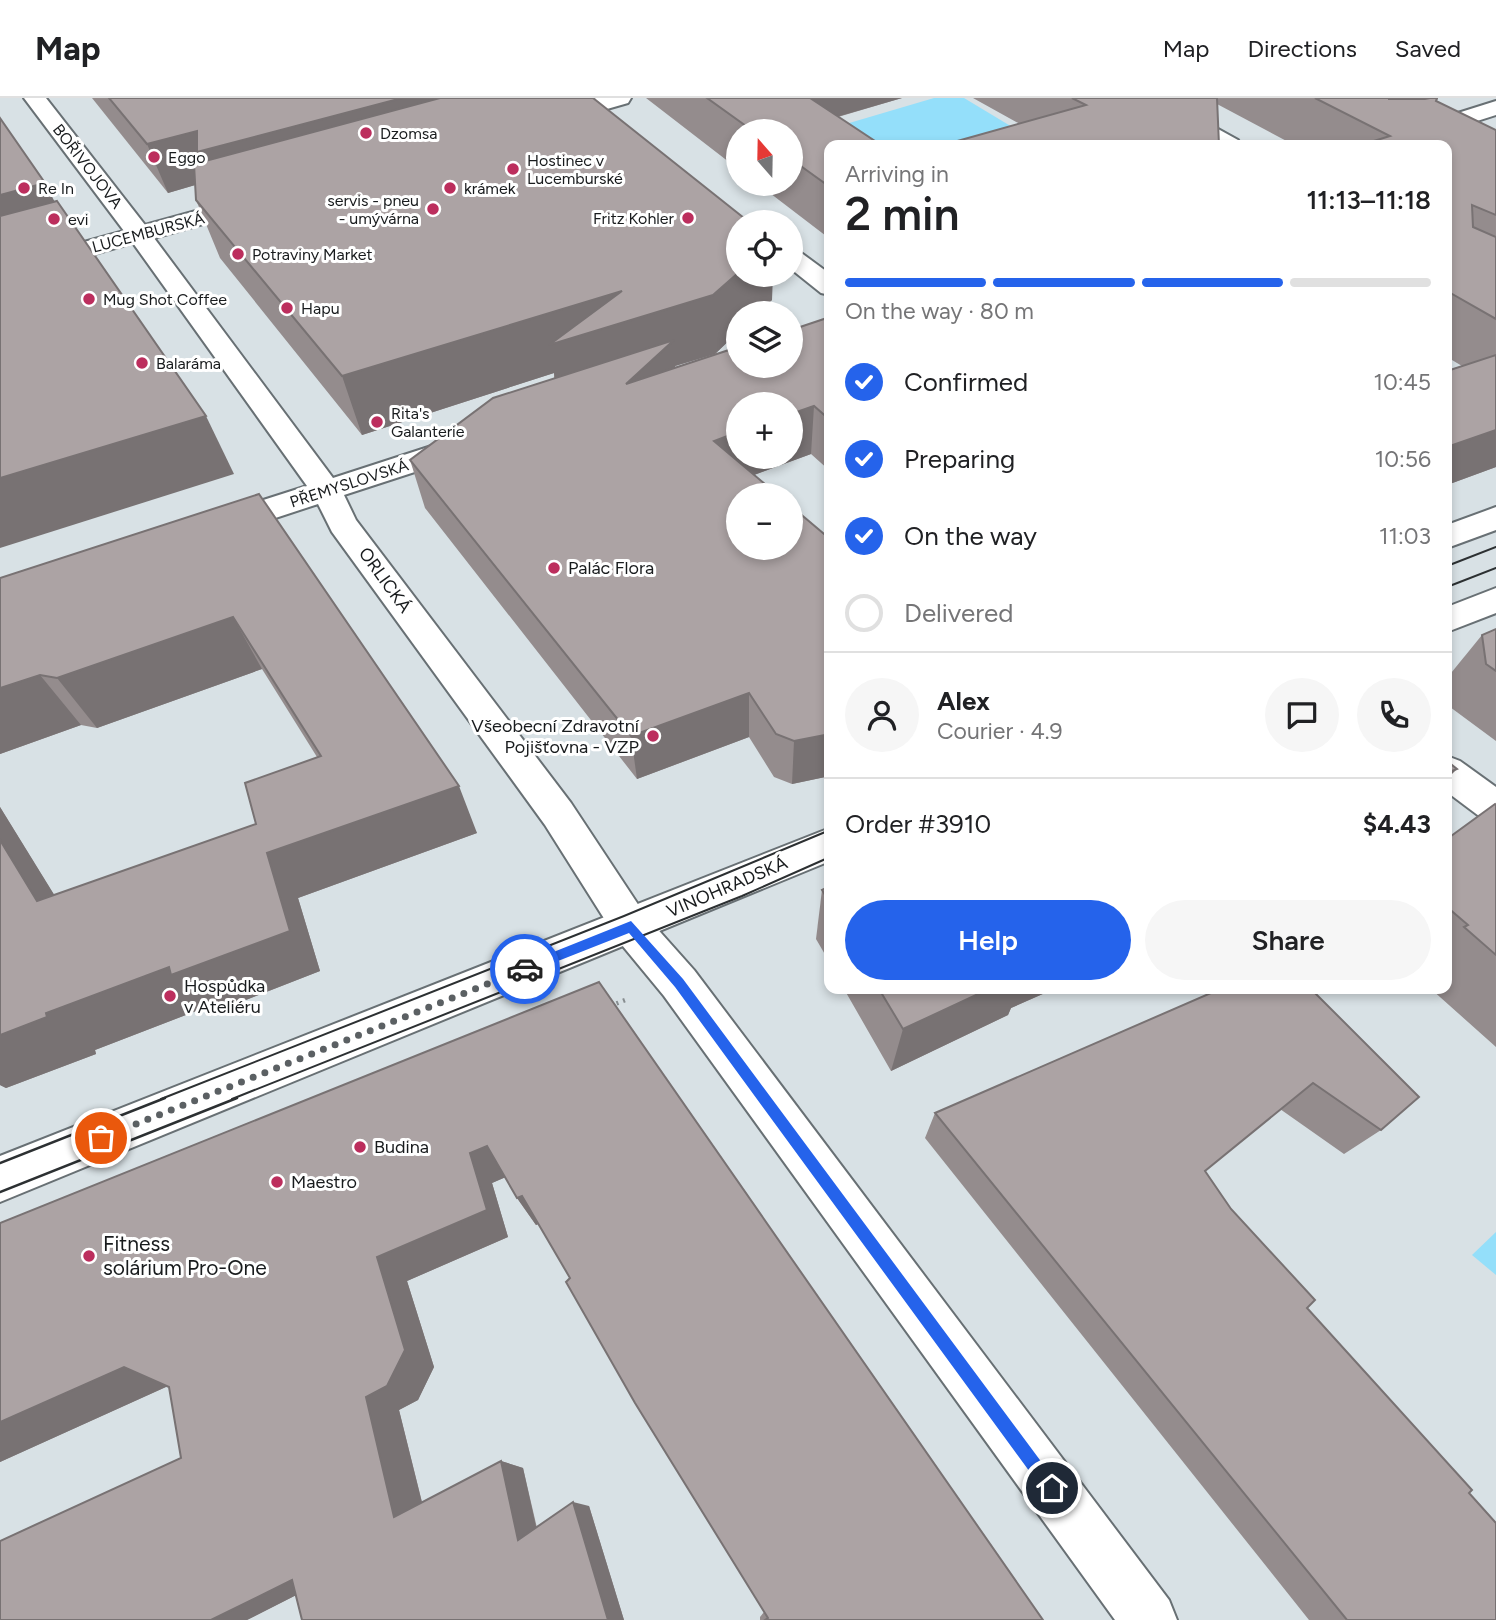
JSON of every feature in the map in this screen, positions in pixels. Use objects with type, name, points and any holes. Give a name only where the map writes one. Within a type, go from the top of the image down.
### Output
[{"type":"street","name":"BOŘIVOJOVA","points":[[35,98],[139,234]]},
{"type":"street","points":[[1146,98],[1221,140]]},
{"type":"street","points":[[535,122],[602,100],[622,124]]},
{"type":"street","points":[[1396,140],[1496,108]]},
{"type":"street","name":"LUCEMBURSKÁ","points":[[0,273],[276,196]]},
{"type":"street","name":"ORLICKÁ","points":[[139,234],[327,491],[343,524],[558,814],[631,927],[679,983],[1149,1620]]},
{"type":"street","points":[[803,266],[824,282]]},
{"type":"street","name":"PŘEMYSLOVSKÁ","points":[[196,534],[492,437]]},
{"type":"street","points":[[1452,535],[1496,518]]},
{"type":"street","points":[[1452,618],[1496,600]]},
{"type":"street","points":[[1452,775],[1496,808]]},
{"type":"street","name":"VINOHRADSKÁ","points":[[0,1179],[631,927],[824,847]]},
{"type":"path","points":[[602,1010],[628,999]]},
{"type":"shaded area","points":[[934,98],[964,98],[1034,140],[824,141],[812,134]]},
{"type":"shaded area","points":[[1496,1232],[1496,1275],[1472,1255]]},
{"type":"building","points":[[109,98],[402,98],[197,152],[197,131],[147,144]]},
{"type":"building","points":[[440,98],[593,98],[734,210],[726,210],[726,284],[713,295],[549,345],[622,291],[342,376],[196,200],[194,164]]},
{"type":"building","points":[[707,98],[810,98],[873,140],[824,140],[824,183],[803,168],[803,119],[736,119]]},
{"type":"building","points":[[1072,98],[1217,98],[1219,140],[961,140],[1086,105]]},
{"type":"building","points":[[1315,98],[1437,98],[1436,101],[1496,130],[1496,215],[1472,205],[1473,227],[1496,237],[1496,319],[1452,294],[1452,140],[1377,140],[1390,136]]},
{"type":"building","points":[[0,118],[45,183],[0,195]]},
{"type":"building","points":[[57,201],[206,416],[0,478],[0,216]]},
{"type":"building","points":[[824,319],[824,415],[814,406],[803,410],[803,392],[726,392],[726,436],[714,441],[726,451],[726,469],[747,469],[764,483],[726,483],[726,560],[803,560],[803,516],[824,534],[824,735],[794,741],[776,734],[749,693],[631,736],[410,460],[493,398],[674,340],[626,384],[726,351],[726,378],[803,378],[803,326]]},
{"type":"building","points":[[1496,355],[1496,430],[1452,445],[1452,369]]},
{"type":"building","points":[[259,494],[459,786],[267,853],[290,931],[171,975],[169,967],[46,1013],[47,1017],[0,1035],[0,840],[37,901],[256,824],[245,783],[321,756],[233,617],[57,678],[40,675],[0,688],[0,578]]},
{"type":"building","points":[[1496,629],[1496,671],[1486,664],[1482,635]]},
{"type":"building","points":[[1496,805],[1496,955],[1464,927],[1468,925],[1452,911],[1452,835]]},
{"type":"building","points":[[599,982],[1043,1620],[765,1620],[768,1618],[635,1403],[566,1282],[570,1278],[522,1196],[517,1198],[487,1146],[470,1153],[487,1210],[377,1257],[405,1350],[387,1386],[366,1397],[394,1517],[501,1461],[518,1540],[573,1502],[608,1620],[302,1620],[292,1580],[211,1620],[0,1620],[0,1541],[181,1458],[169,1387],[124,1367],[0,1422],[0,1223]]},
{"type":"building","points":[[882,994],[978,994],[903,1029]]},
{"type":"building","points":[[1209,994],[1316,994],[1419,1097],[1381,1130],[1313,1083],[1205,1171],[1231,1209],[1315,1300],[1307,1308],[1472,1490],[1469,1493],[1496,1523],[1496,1620],[1347,1620],[935,1113]]},
{"type":"tram line","points":[[1452,564],[1496,547]]},
{"type":"tram line","points":[[1452,585],[1496,568]]},
{"type":"tram line","points":[[161,1099],[624,916],[824,833]]},
{"type":"tram line","points":[[232,1099],[742,896],[824,860]]},
{"type":"tram line","points":[[0,1163],[165,1098]]},
{"type":"tram line","points":[[0,1192],[237,1098]]},
{"type":"way so far","points":[[101,1138],[525,969]]},
{"type":"place","name":"Dzomsa","points":[[366,133]]},
{"type":"place","name":"Eggo","points":[[154,157]]},
{"type":"place","name":"Hostinec v Lucemburské","points":[[513,169]]},
{"type":"place","name":"Re In","points":[[24,188]]},
{"type":"place","name":"krámek","points":[[450,188]]},
{"type":"place","name":"servis - pneu - umývárna","points":[[433,209]]},
{"type":"place","name":"Fritz Kohler","points":[[688,218]]},
{"type":"place","name":"evi","points":[[54,219]]},
{"type":"place","name":"Potraviny Market","points":[[238,254]]},
{"type":"place","name":"Mug Shot Coffee","points":[[89,299]]},
{"type":"place","name":"Hapu","points":[[287,308]]},
{"type":"place","name":"Balaráma","points":[[142,363]]},
{"type":"place","name":"Rita's Galanterie","points":[[377,422]]},
{"type":"place","name":"Palác Flora","points":[[554,568]]},
{"type":"place","name":"Všeobecní Zdravotní Pojišťovna - VZP","points":[[653,736]]},
{"type":"place","name":"Hospůdka v Ateliéru","points":[[170,996]]},
{"type":"place","name":"Budina","points":[[360,1147]]},
{"type":"place","name":"Maestro","points":[[277,1182]]},
{"type":"place","name":"Fitness solárium Pro-One","points":[[89,1256]]},
{"type":"route","points":[[525,969],[631,927],[679,983],[1052,1488]]}]
